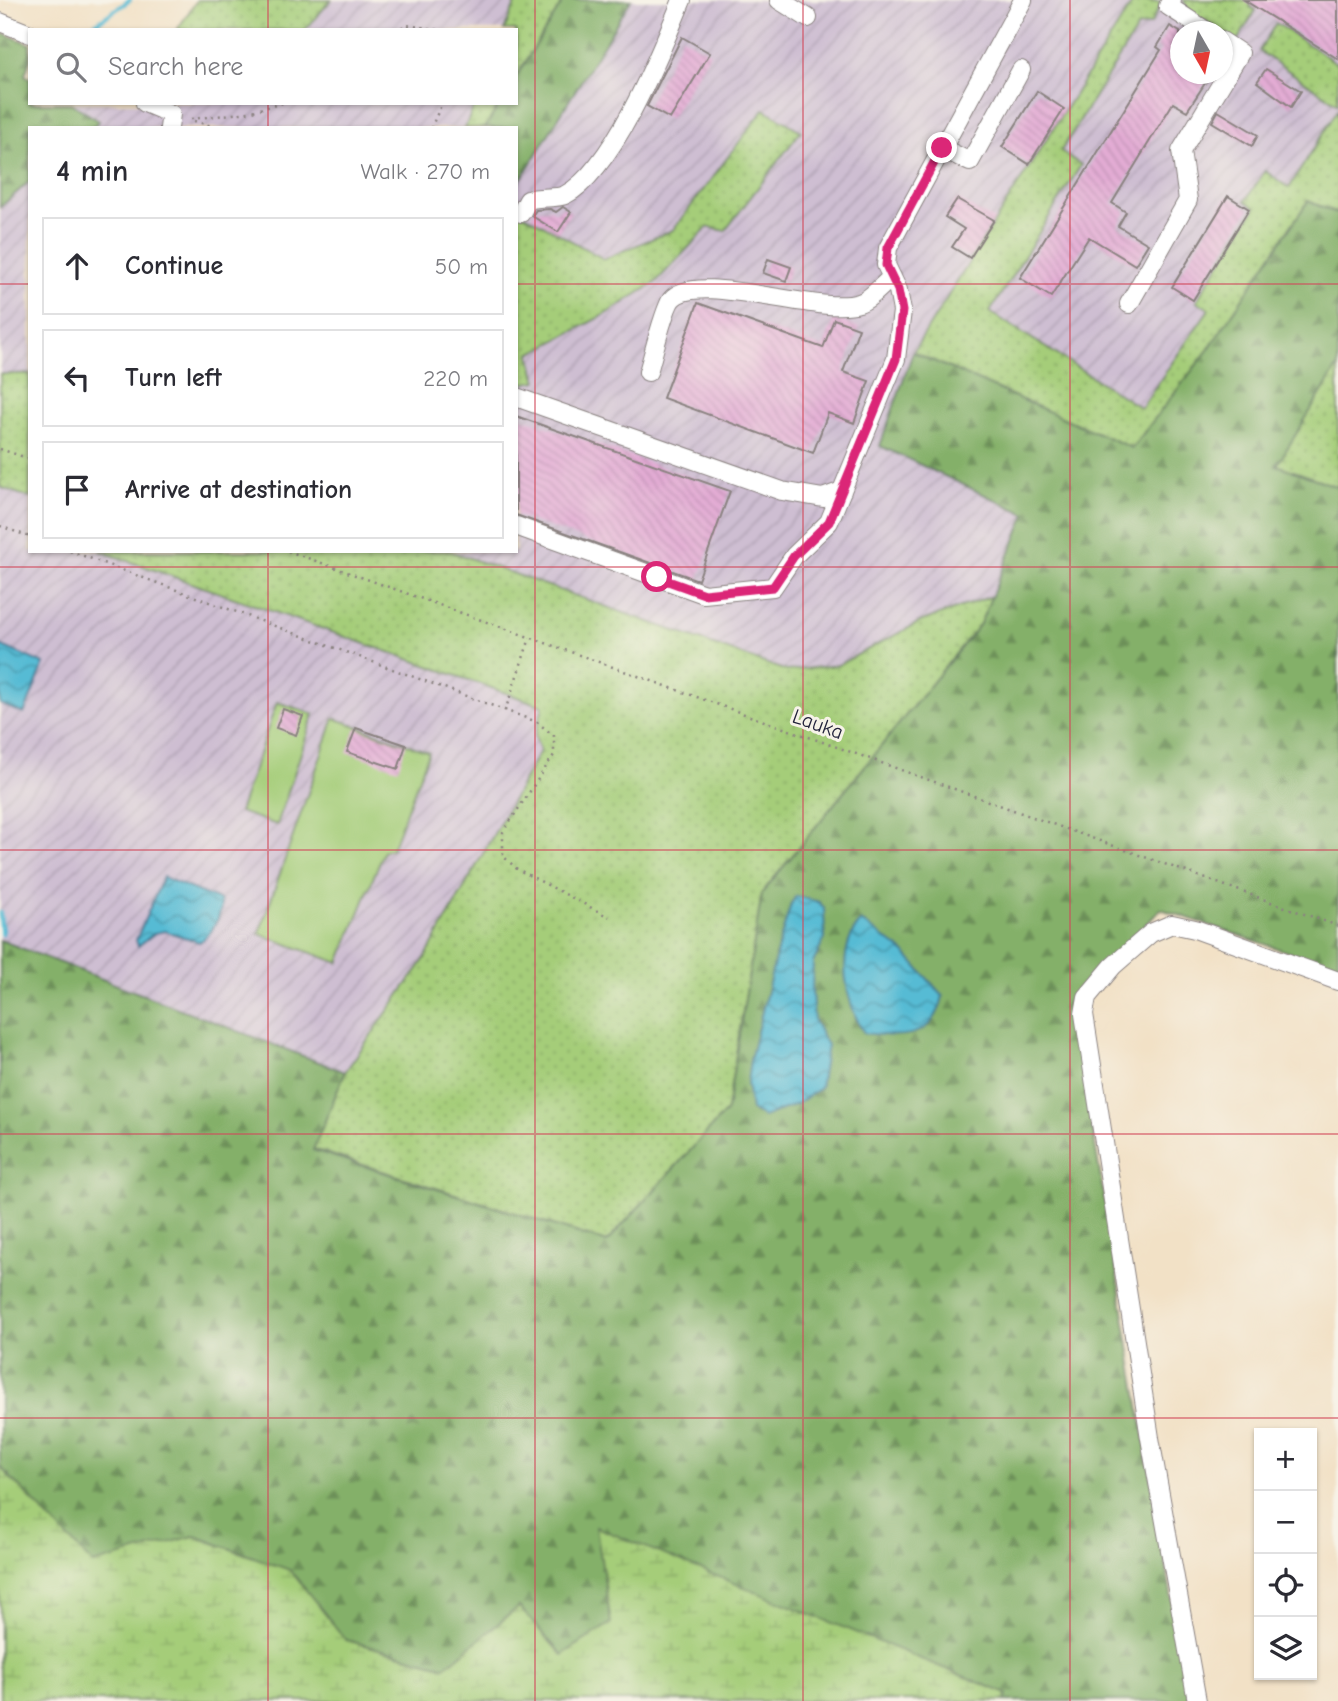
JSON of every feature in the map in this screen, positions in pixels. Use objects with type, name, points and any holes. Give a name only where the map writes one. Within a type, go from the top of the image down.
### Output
[{"type":"street","points":[[521,213],[528,200],[543,195],[561,197],[577,188],[600,163],[645,83],[682,0]]},
{"type":"street","points":[[779,0],[808,18]]},
{"type":"street","points":[[518,527],[704,594],[773,587],[794,556],[829,522],[896,359],[902,311],[898,290],[886,265],[888,248],[1023,0]]},
{"type":"street","points":[[1172,0],[1168,6],[1191,21]]},
{"type":"street","points":[[0,22],[28,33]]},
{"type":"street","points":[[1233,47],[1240,52],[1233,64]]},
{"type":"street","points":[[942,148],[970,162],[1021,70]]},
{"type":"street","points":[[1129,304],[1188,200],[1181,151],[1221,84]]},
{"type":"street","points":[[150,105],[171,114],[169,126]]},
{"type":"street","points":[[648,372],[671,300],[686,289],[715,289],[826,306],[860,303],[892,276]]},
{"type":"street","points":[[518,398],[782,491],[823,498],[842,491]]},
{"type":"street","points":[[1198,1701],[1150,1438],[1084,1014],[1087,998],[1113,967],[1152,933],[1172,924],[1195,929],[1338,981]]},
{"type":"path","points":[[400,28],[407,25],[427,28]]},
{"type":"path","points":[[213,126],[191,119],[250,112],[276,105]]},
{"type":"path","points":[[432,126],[442,105]]},
{"type":"path","points":[[0,449],[28,458]]},
{"type":"path","points":[[0,526],[28,536]]},
{"type":"path","points":[[75,553],[537,722],[554,736],[554,755],[503,832],[503,856],[517,869],[609,917]]},
{"type":"path","name":"Lauka","points":[[294,553],[1338,926]]},
{"type":"path","points":[[505,711],[530,638]]},
{"type":"shaded area","points":[[197,0],[1338,0],[1338,214],[1308,201],[1132,448],[880,446],[1026,514],[980,624],[345,1072],[0,940],[0,207],[28,183],[28,553],[518,553],[518,126],[93,126],[99,120],[74,105],[518,105],[518,28],[178,28]]},
{"type":"green space","points":[[197,0],[331,0],[307,28],[178,28]]},
{"type":"green space","points":[[517,0],[564,0],[518,74],[518,28],[505,28]]},
{"type":"green space","points":[[564,0],[631,0],[518,184],[518,126],[486,126],[499,105],[518,105],[518,74]]},
{"type":"green space","points":[[1134,0],[1162,2],[1151,24],[1138,27],[1061,151],[1081,165],[990,312],[1141,408],[1209,309],[1196,301],[1255,208],[1245,201],[1265,171],[1289,188],[1338,109],[1338,213],[1308,201],[1208,350],[1132,448],[913,352]]},
{"type":"green space","points":[[1183,0],[1254,0],[1250,7],[1256,10],[1237,41],[1233,39],[1233,21],[1204,21],[1191,13]]},
{"type":"green space","points":[[1276,23],[1338,64],[1338,104],[1259,51]]},
{"type":"green space","points":[[0,32],[28,43],[28,66],[25,75],[28,77],[28,105],[74,105],[99,121],[93,126],[28,126],[28,183],[0,207]]},
{"type":"green space","points":[[474,105],[499,105],[486,126],[466,126]]},
{"type":"green space","points":[[764,109],[801,131],[725,231],[708,227],[655,283],[604,315],[530,354],[537,381],[518,385],[518,211],[604,259],[673,230]]},
{"type":"green space","points":[[1308,201],[1338,214],[1338,366],[1277,465],[1338,487],[1338,969],[1161,909],[1071,1002],[1189,1701],[1005,1701],[1007,1694],[597,1528],[612,1623],[562,1655],[519,1607],[446,1667],[345,1640],[289,1570],[195,1536],[93,1565],[0,1467],[0,940],[345,1072],[313,1150],[607,1242],[727,1110],[762,893],[980,624],[1026,514],[880,446],[913,352],[1132,448],[1208,350]]},
{"type":"green space","points":[[1338,366],[1338,487],[1276,465]]},
{"type":"green space","points":[[0,374],[28,374],[28,497],[0,487]]},
{"type":"green space","points":[[106,553],[456,553],[787,671],[838,665],[922,621],[992,596],[980,624],[762,893],[727,1111],[607,1242],[313,1149],[345,1072],[424,960],[540,751],[535,736],[543,706]]},
{"type":"green space","points":[[277,702],[314,714],[277,825],[239,812]]},
{"type":"green space","points":[[334,718],[429,752],[392,849],[384,851],[339,963],[259,934]]},
{"type":"green space","points":[[0,1467],[93,1564],[194,1536],[290,1570],[346,1640],[445,1667],[519,1607],[562,1655],[611,1623],[596,1527],[1007,1694],[1005,1701],[0,1701]]},
{"type":"water","points":[[0,645],[44,664],[24,714],[0,704]]},
{"type":"water","points":[[163,877],[221,901],[215,925],[199,942],[165,931],[155,933],[138,946],[136,940]]},
{"type":"water","points":[[796,896],[819,902],[824,908],[825,938],[813,963],[812,991],[814,1021],[827,1045],[820,1088],[797,1104],[763,1117],[751,1110],[747,1083],[750,1060],[778,947]]},
{"type":"water","points":[[861,921],[903,951],[943,996],[939,1010],[924,1028],[914,1033],[891,1036],[864,1033],[852,1007],[845,962],[853,933]]},
{"type":"building","points":[[1244,0],[1338,0],[1338,59]]},
{"type":"building","points":[[1170,26],[1170,84],[1205,84],[1187,111],[1173,103],[1112,203],[1126,212],[1118,226],[1148,244],[1135,265],[1089,237],[1051,297],[1020,278],[1161,50],[1157,47]]},
{"type":"building","points":[[682,37],[710,53],[670,119],[647,106]]},
{"type":"building","points":[[1266,69],[1301,91],[1291,107],[1257,82]]},
{"type":"building","points":[[1037,91],[1064,109],[1029,164],[1002,147]]},
{"type":"building","points":[[1218,111],[1258,135],[1252,146],[1212,122]]},
{"type":"building","points":[[1228,196],[1249,209],[1193,300],[1172,287]]},
{"type":"building","points":[[957,199],[994,220],[970,258],[952,247],[964,229],[945,217]]},
{"type":"building","points":[[563,207],[571,212],[558,232],[532,216],[536,210],[550,209],[556,212]]},
{"type":"building","points":[[768,259],[791,267],[786,281],[763,273]]},
{"type":"building","points":[[698,303],[823,348],[834,319],[859,328],[843,372],[869,381],[854,423],[828,413],[813,453],[663,398]]},
{"type":"building","points":[[518,417],[730,491],[698,580],[518,516]]},
{"type":"building","points":[[283,709],[303,716],[296,735],[276,728]]},
{"type":"building","points":[[356,728],[406,745],[398,769],[347,752]]},
{"type":"waterway","points":[[89,28],[130,0]]},
{"type":"waterway","points":[[0,913],[2,934]]},
{"type":"route","points":[[657,577],[704,594],[773,587],[794,556],[829,522],[896,359],[902,311],[898,290],[886,265],[888,248],[942,148]]}]
